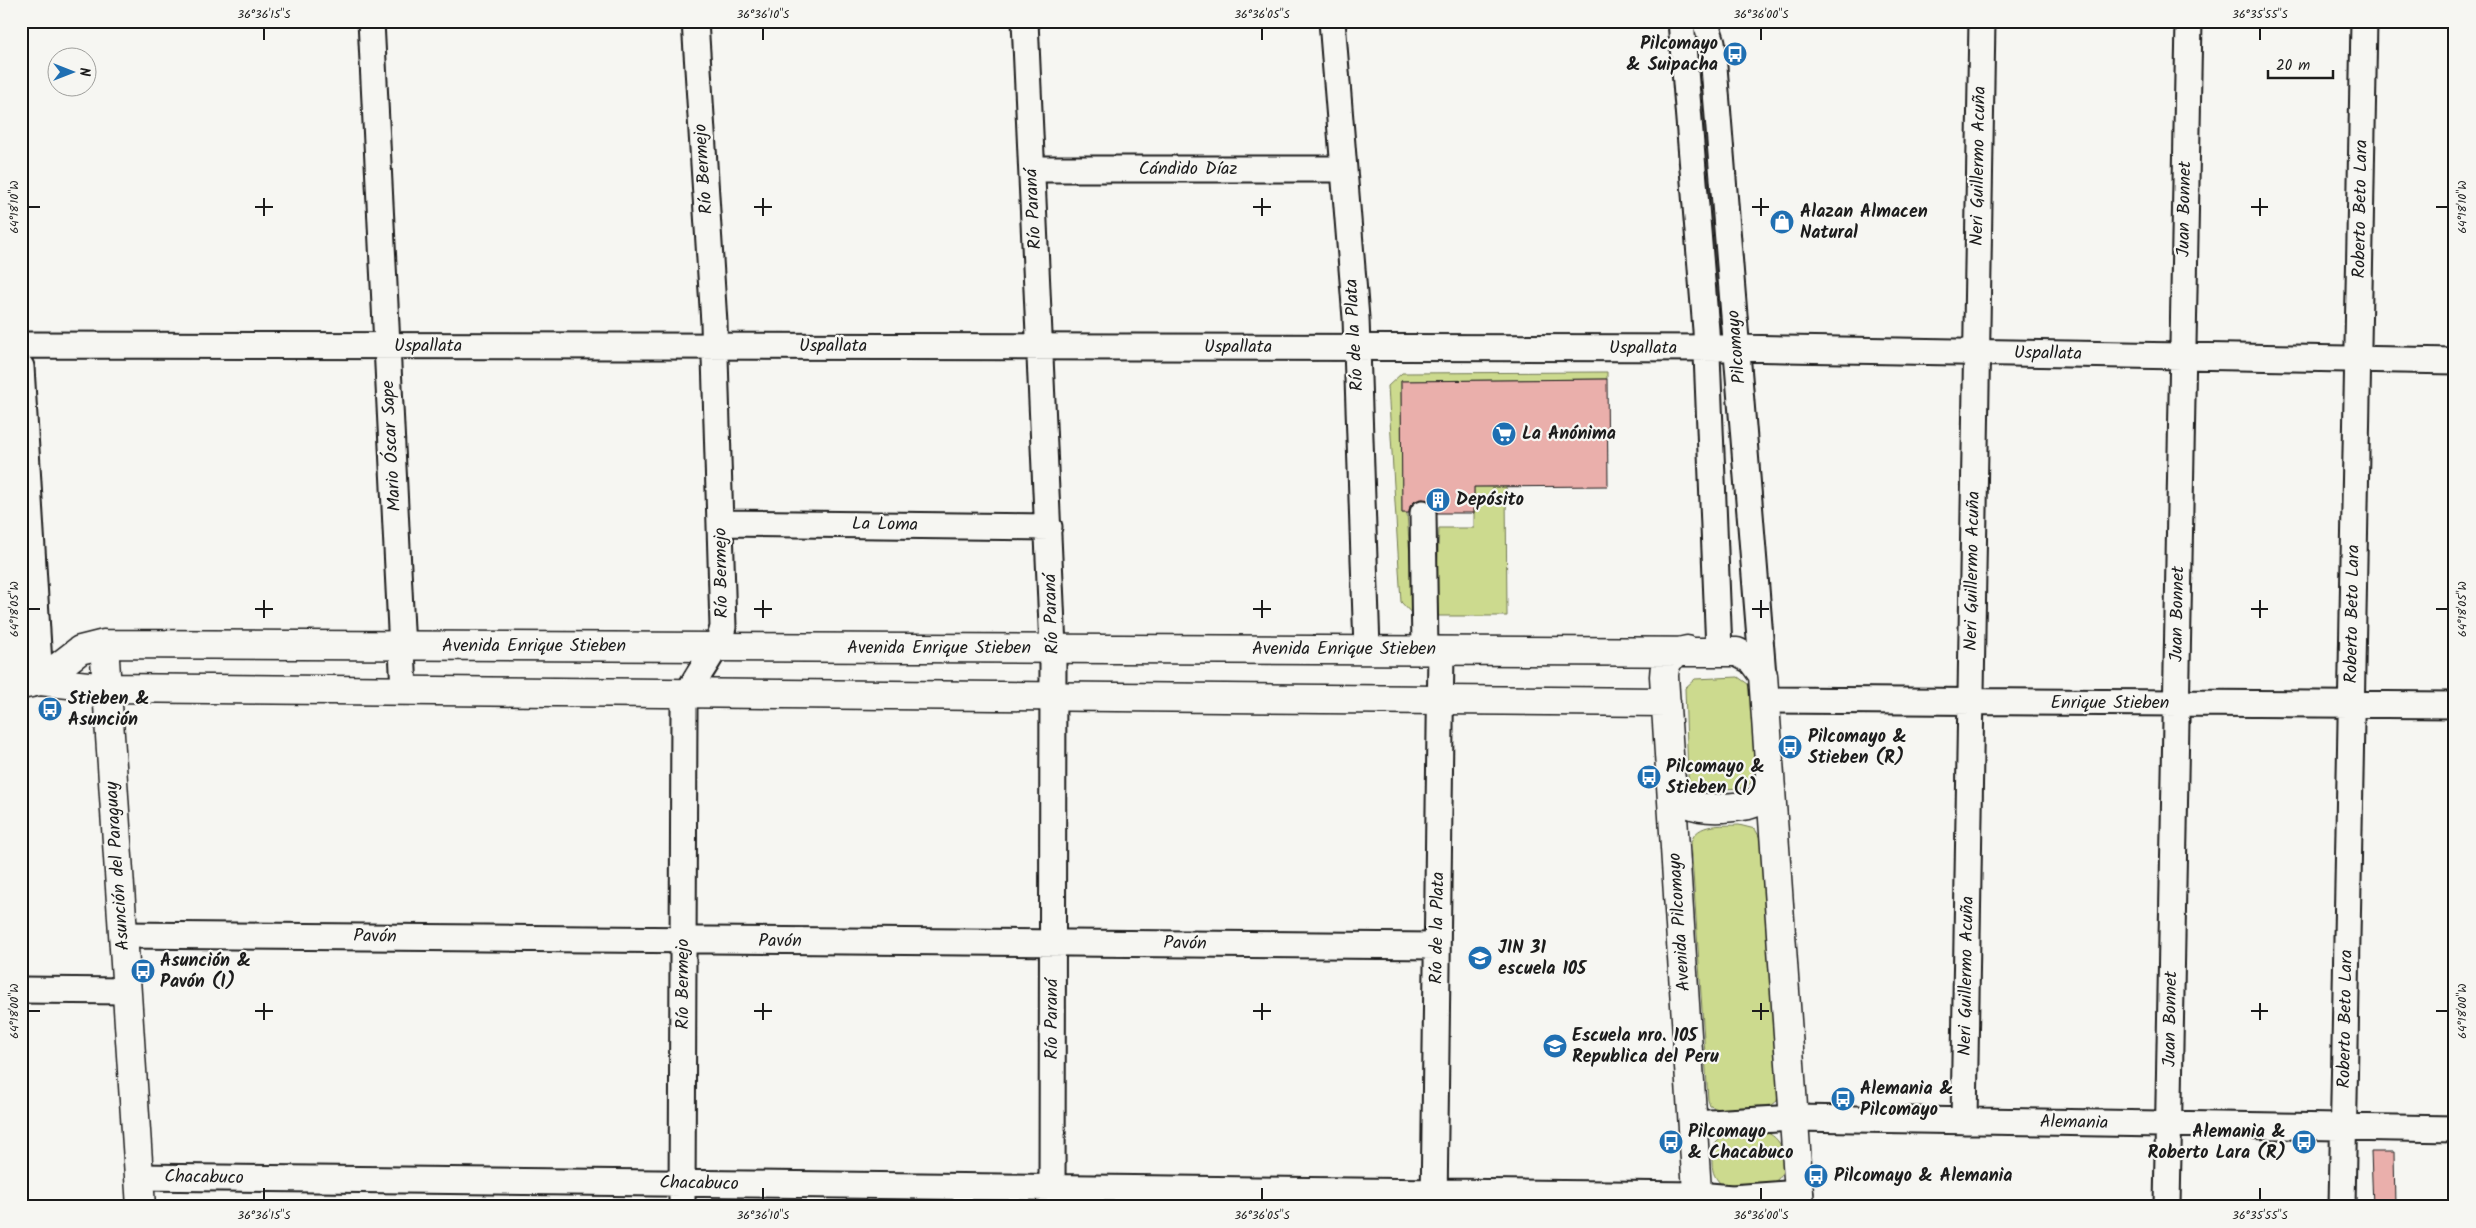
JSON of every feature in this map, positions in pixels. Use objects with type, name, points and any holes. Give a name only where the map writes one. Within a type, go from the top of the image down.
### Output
[{"type":"main road","name":"Avenida Enrique Stieben","points":[[104,644],[1719,650],[1737,652],[1748,656],[1757,665],[1764,688]]},
{"type":"main road","points":[[31,683],[80,650],[104,644]]},
{"type":"main road","name":"Asunción del Paraguay","points":[[104,644],[141,1207]]},
{"type":"main road","name":"Avenida Pilcomayo","points":[[1688,650],[1678,652],[1667,662],[1664,671],[1698,1201]]},
{"type":"main road","points":[[31,683],[107,688],[1666,702]]},
{"type":"main road","points":[[1764,688],[1800,1200]]},
{"type":"main road","points":[[1671,777],[1680,798],[1695,807],[1743,807],[1755,803],[1764,795],[1769,784],[1770,771]]},
{"type":"street","name":"Mario Óscar Sape","points":[[371,21],[404,690]]},
{"type":"street","name":"Río Bermejo","points":[[682,1195],[684,715],[688,693],[716,647],[723,627],[715,346],[695,21]]},
{"type":"street","name":"Río Paraná","points":[[1025,21],[1053,648],[1052,1197]]},
{"type":"street","name":"Río de la Plata","points":[[1332,21],[1357,347],[1367,649]]},
{"type":"street","name":"Pilcomayo","points":[[1681,21],[1706,348],[1719,650]]},
{"type":"street","name":"Pilcomayo","points":[[1704,21],[1712,42],[1764,688]]},
{"type":"street","name":"Neri Guillermo Acuña","points":[[1964,1121],[1982,21]]},
{"type":"street","name":"Juan Bonnet","points":[[2167,1207],[2189,21]]},
{"type":"street","name":"Roberto Beto Lara","points":[[2342,1207],[2364,21]]},
{"type":"street","name":"Cándido Díaz","points":[[1032,169],[1343,169]]},
{"type":"street","name":"Uspallata","points":[[21,345],[1737,348],[2455,361]]},
{"type":"street","points":[[21,367],[31,683]]},
{"type":"street","name":"Río de la Plata","points":[[1423,514],[1425,616],[1433,649],[1441,700],[1434,1199]]},
{"type":"street","name":"La Loma","points":[[721,523],[1049,527]]},
{"type":"street","name":"Enrique Stieben","points":[[1764,688],[1971,702],[2455,705]]},
{"type":"street","name":"Pavón","points":[[123,935],[1438,946]]},
{"type":"street","points":[[21,990],[126,991]]},
{"type":"street","name":"Alemania","points":[[1693,1124],[1794,1118],[2455,1129]]},
{"type":"street","name":"Chacabuco","points":[[139,1178],[682,1195],[1698,1201],[1732,1198],[1800,1200]]},
{"type":"green space","points":[[1607,372],[1607,379],[1401,381],[1402,513],[1407,513],[1414,616],[1401,602],[1388,386],[1402,373]]},
{"type":"green space","points":[[1474,487],[1506,487],[1507,616],[1435,616],[1439,528],[1474,528]]},
{"type":"green space","points":[[1738,677],[1748,684],[1750,692],[1754,780],[1745,788],[1697,790],[1690,784],[1688,776],[1685,688],[1695,679]]},
{"type":"green space","points":[[1739,825],[1755,829],[1760,838],[1778,1095],[1777,1101],[1772,1105],[1719,1109],[1710,1106],[1708,1100],[1691,842],[1694,836],[1704,828]]},
{"type":"green space","points":[[1763,1132],[1775,1138],[1783,1151],[1784,1166],[1778,1179],[1767,1184],[1751,1186],[1721,1184],[1712,1166],[1713,1150],[1716,1143],[1729,1135]]},
{"type":"building","name":"La Anónima","points":[[1607,379],[1608,486],[1474,487],[1474,513],[1437,513],[1435,505],[1423,499],[1415,501],[1410,506],[1409,513],[1402,513],[1401,381]]},
{"type":"building","points":[[2371,1152],[2394,1152],[2395,1207],[2373,1207]]},
{"type":"place","name":"Pilcomayo & Suipacha","points":[[1735,54]]},
{"type":"place","name":"Alazan Almacen Natural","points":[[1782,222]]},
{"type":"place","name":"La Anónima","points":[[1504,434]]},
{"type":"place","name":"Depósito","points":[[1438,500]]},
{"type":"place","name":"Stieben & Asunción","points":[[50,709]]},
{"type":"place","name":"Pilcomayo & Stieben (R)","points":[[1790,747]]},
{"type":"place","name":"Pilcomayo & Stieben (I)","points":[[1649,777]]},
{"type":"place","name":"JIN 31 escuela 105","points":[[1480,958]]},
{"type":"place","name":"Asunción & Pavón (I)","points":[[143,971]]},
{"type":"place","name":"Escuela nro. 105 Republica del Peru","points":[[1555,1046]]},
{"type":"place","name":"Alemania & Pilcomayo","points":[[1843,1099]]},
{"type":"place","name":"Pilcomayo & Chacabuco","points":[[1671,1142]]},
{"type":"place","name":"Alemania & Roberto Lara (R)","points":[[2304,1142]]},
{"type":"place","name":"Pilcomayo & Alemania","points":[[1816,1176]]}]
